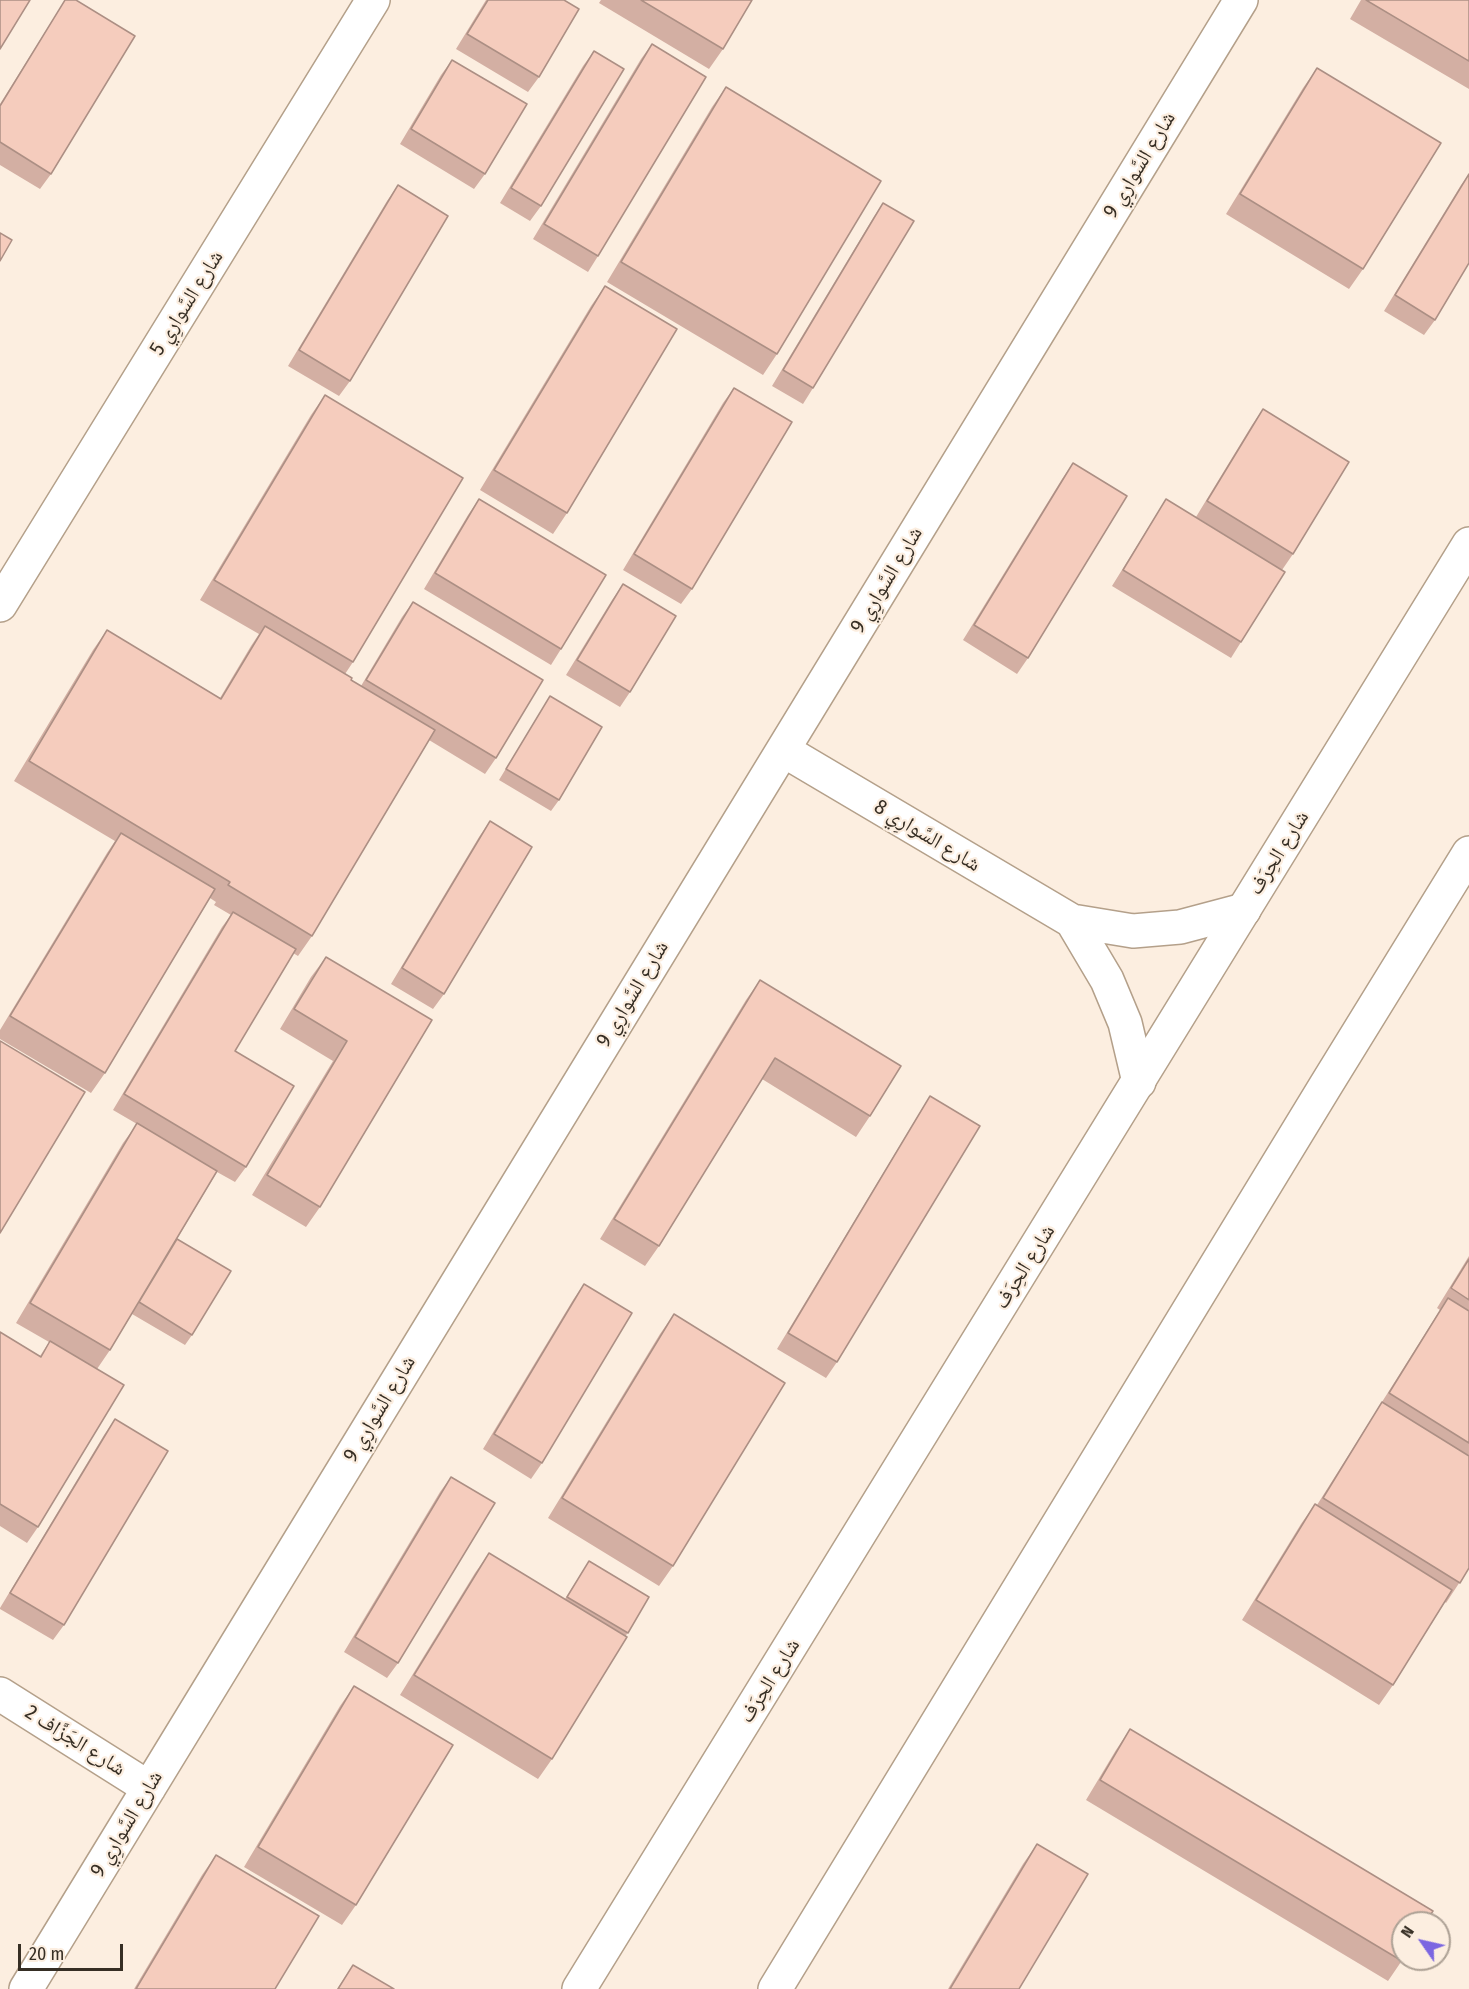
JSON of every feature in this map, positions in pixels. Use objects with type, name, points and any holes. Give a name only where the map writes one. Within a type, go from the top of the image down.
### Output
[{"type":"street","name":"شارع السَّوارِي 5","points":[[0,605],[373,0]]},
{"type":"street","name":"شارع السَّوارِي 9","points":[[26,1989],[1241,0]]},
{"type":"street","name":"شارع الحِرَف","points":[[579,1989],[1469,544]]},
{"type":"street","name":"شارع السَّوارِي 8","points":[[783,750],[1072,921],[1133,931],[1180,927],[1244,910]]},
{"type":"street","points":[[776,1989],[1313,1105],[1469,853]]},
{"type":"street","name":"شارع السَّوارِي 8","points":[[1072,921],[1107,980],[1125,1023],[1139,1082]]},
{"type":"street","name":"شارع الجَزَّاف 2","points":[[0,1694],[149,1788]]},
{"type":"building","points":[[0,0],[30,0],[0,49]]},
{"type":"building","points":[[65,0],[76,0],[135,36],[51,174],[0,142],[0,106]]},
{"type":"building","points":[[488,0],[564,0],[579,9],[539,77],[467,34]]},
{"type":"building","points":[[641,0],[752,0],[723,49]]},
{"type":"building","points":[[1366,0],[1469,0],[1469,61]]},
{"type":"building","points":[[652,44],[706,77],[598,256],[544,224]]},
{"type":"building","points":[[594,51],[624,69],[541,206],[511,188]]},
{"type":"building","points":[[452,60],[527,104],[485,174],[411,129]]},
{"type":"building","points":[[1317,68],[1441,143],[1363,269],[1240,194]]},
{"type":"building","points":[[726,87],[881,181],[777,354],[621,262]]},
{"type":"building","points":[[1469,174],[1469,263],[1435,320],[1395,295]]},
{"type":"building","points":[[398,185],[448,216],[350,381],[299,350]]},
{"type":"building","points":[[883,203],[914,221],[813,388],[783,370]]},
{"type":"building","points":[[0,233],[12,240],[0,261]]},
{"type":"building","points":[[605,286],[677,329],[567,513],[494,470]]},
{"type":"building","points":[[734,388],[792,422],[692,589],[634,554]]},
{"type":"building","points":[[325,395],[463,478],[353,662],[214,580]]},
{"type":"building","points":[[1263,409],[1349,462],[1293,554],[1207,501]]},
{"type":"building","points":[[1073,463],[1127,496],[1028,658],[974,625]]},
{"type":"building","points":[[479,499],[606,575],[561,649],[435,573]]},
{"type":"building","points":[[1166,499],[1285,572],[1241,642],[1123,570]]},
{"type":"building","points":[[623,584],[676,616],[630,692],[577,660]]},
{"type":"building","points":[[413,602],[543,680],[496,758],[366,680]]},
{"type":"building","points":[[265,626],[435,730],[312,936],[228,885],[230,882],[29,761],[107,630],[221,699]]},
{"type":"building","points":[[550,696],[602,727],[559,800],[506,769]]},
{"type":"building","points":[[490,821],[532,847],[444,994],[402,968]]},
{"type":"building","points":[[121,833],[215,889],[105,1073],[10,1016]]},
{"type":"building","points":[[233,912],[296,949],[235,1051],[294,1086],[246,1167],[124,1094]]},
{"type":"building","points":[[326,957],[432,1020],[320,1207],[267,1175],[347,1041],[294,1009]]},
{"type":"building","points":[[760,980],[901,1066],[870,1116],[775,1058],[659,1246],[614,1219]]},
{"type":"building","points":[[0,1041],[85,1092],[0,1233]]},
{"type":"building","points":[[930,1096],[980,1126],[837,1362],[788,1333]]},
{"type":"building","points":[[137,1123],[217,1171],[110,1350],[30,1303]]},
{"type":"building","points":[[177,1239],[231,1271],[192,1335],[139,1302]]},
{"type":"building","points":[[1469,1259],[1469,1300],[1451,1288]]},
{"type":"building","points":[[584,1284],[632,1313],[542,1463],[494,1434]]},
{"type":"building","points":[[1448,1298],[1469,1311],[1469,1443],[1389,1393]]},
{"type":"building","points":[[674,1314],[785,1383],[673,1566],[562,1498]]},
{"type":"building","points":[[0,1332],[41,1357],[50,1341],[124,1385],[38,1527],[0,1504]]},
{"type":"building","points":[[1382,1402],[1469,1456],[1469,1568],[1460,1583],[1323,1498]]},
{"type":"building","points":[[115,1419],[168,1451],[64,1625],[10,1593]]},
{"type":"building","points":[[451,1477],[495,1503],[398,1663],[355,1637]]},
{"type":"building","points":[[1315,1504],[1452,1590],[1393,1685],[1256,1600]]},
{"type":"building","points":[[489,1553],[627,1637],[552,1759],[414,1675]]},
{"type":"building","points":[[589,1561],[649,1597],[628,1633],[567,1597]]},
{"type":"building","points":[[354,1686],[453,1745],[356,1905],[258,1847]]},
{"type":"building","points":[[1130,1729],[1433,1911],[1391,1911],[1391,1954],[1100,1780]]},
{"type":"building","points":[[1037,1844],[1088,1874],[1019,1989],[950,1989]]},
{"type":"building","points":[[216,1855],[319,1916],[275,1989],[136,1989]]},
{"type":"building","points":[[353,1965],[394,1989],[338,1989]]}]
